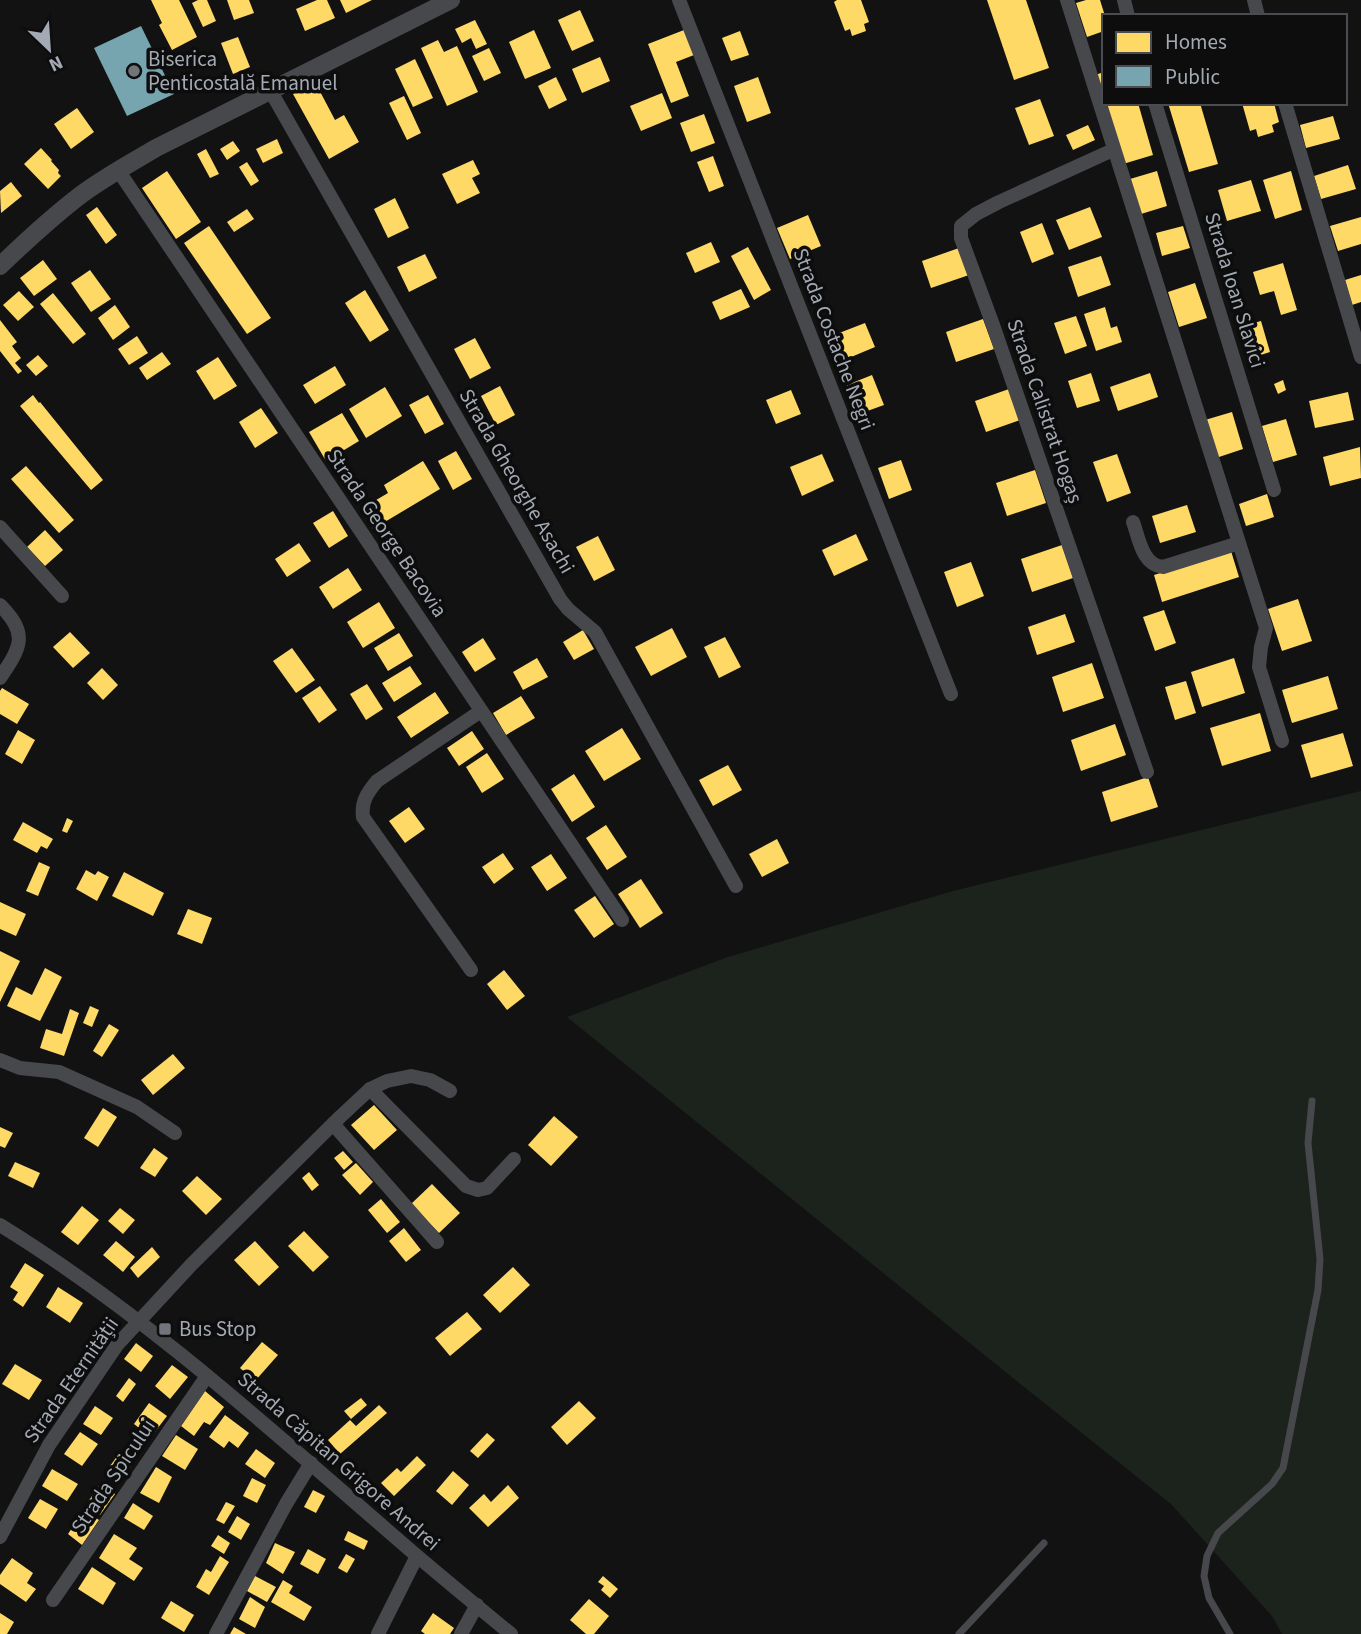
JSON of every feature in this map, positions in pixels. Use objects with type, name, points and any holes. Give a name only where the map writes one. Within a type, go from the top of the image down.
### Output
[{"type":"street","points":[[0,266],[46,223],[118,170],[156,148],[451,0]]},
{"type":"street","name":"Strada Costache Negri","points":[[679,0],[951,694]]},
{"type":"street","points":[[1067,0],[1266,628],[1259,667],[1282,741]]},
{"type":"street","name":"Strada Gheorghe Asachi","points":[[270,90],[560,599],[595,632],[736,886]]},
{"type":"street","name":"Strada Ioan Slavici","points":[[1156,105],[1274,490]]},
{"type":"street","points":[[1286,105],[1361,357]]},
{"type":"street","name":"Strada Calistrat Hogaș","points":[[1114,150],[976,214],[961,226],[961,238],[1147,772]]},
{"type":"street","name":"Strada George Bacovia","points":[[118,170],[622,920]]},
{"type":"street","points":[[1133,522],[1144,554],[1157,566],[1163,567],[1239,543]]},
{"type":"street","points":[[0,527],[62,596]]},
{"type":"street","points":[[0,605],[12,617],[19,639],[12,661],[0,678]]},
{"type":"street","points":[[471,970],[363,817],[362,807],[367,793],[377,781],[481,711]]},
{"type":"street","points":[[0,1060],[20,1068],[59,1072],[137,1107],[175,1133]]},
{"type":"street","points":[[138,1322],[191,1265],[370,1089],[387,1081],[411,1076],[430,1080],[450,1091]]},
{"type":"street","points":[[370,1089],[466,1186],[478,1190],[487,1188],[514,1159]]},
{"type":"street","points":[[333,1124],[437,1241]]},
{"type":"street","name":"Strada Căpitan Grigore Andrei","points":[[0,1225],[58,1263],[207,1376],[511,1634]]},
{"type":"street","name":"Strada Eternității","points":[[0,1537],[48,1445],[117,1345],[138,1322]]},
{"type":"street","name":"Strada Spicului","points":[[53,1600],[207,1376]]},
{"type":"street","points":[[216,1634],[311,1463]]},
{"type":"street","points":[[378,1634],[417,1556]]},
{"type":"street","points":[[461,1634],[477,1605]]},
{"type":"lane","points":[[1230,1634],[1209,1598],[1204,1576],[1206,1556],[1218,1533],[1272,1484],[1283,1468],[1318,1290],[1320,1259],[1308,1143],[1312,1101]]},
{"type":"lane","points":[[958,1634],[1044,1543]]},
{"type":"shaded area","points":[[1361,791],[1361,1634],[1282,1634],[1272,1616],[1171,1504],[567,1017],[728,957],[953,891]]},
{"type":"building: Homes","points":[[151,0],[179,0],[197,37],[172,50],[159,25],[162,23]]},
{"type":"building: Homes","points":[[207,0],[216,21],[203,27],[192,3]]},
{"type":"building: Homes","points":[[227,0],[249,0],[254,13],[234,20]]},
{"type":"building: Homes","points":[[317,0],[327,0],[335,18],[305,31],[296,9]]},
{"type":"building: Homes","points":[[340,0],[372,0],[346,13]]},
{"type":"building: Homes","points":[[861,0],[869,22],[864,24],[866,31],[852,36],[850,29],[845,31],[834,2]]},
{"type":"building: Homes","points":[[987,0],[1026,0],[1049,68],[1014,80]]},
{"type":"building: Homes","points":[[1100,0],[1104,14],[1102,14],[1102,32],[1087,37],[1076,3]]},
{"type":"building: Homes","points":[[580,10],[594,41],[572,51],[558,20]]},
{"type":"building: Homes","points":[[475,20],[487,44],[476,49],[471,38],[462,43],[455,29]]},
{"type":"building: Homes","points":[[534,30],[551,68],[525,79],[509,42]]},
{"type":"building: Homes","points":[[684,30],[694,55],[676,62],[689,96],[671,103],[648,44]]},
{"type":"building: Homes","points":[[740,31],[749,55],[731,61],[722,38]]},
{"type":"building: Homes","points":[[238,37],[250,67],[233,74],[221,43]]},
{"type":"building: Homes","points":[[438,40],[444,52],[457,46],[478,92],[447,106],[421,48]]},
{"type":"building: Homes","points":[[489,48],[501,73],[484,81],[472,56]]},
{"type":"building: Homes","points":[[600,57],[610,81],[582,93],[572,69]]},
{"type":"building: Homes","points":[[415,59],[433,98],[413,107],[395,69]]},
{"type":"building: Homes","points":[[1102,73],[1102,94],[1095,75]]},
{"type":"building: Homes","points":[[556,77],[567,100],[549,109],[538,86]]},
{"type":"building: Homes","points":[[758,77],[771,113],[747,122],[734,86]]},
{"type":"building: Homes","points":[[315,82],[335,120],[344,115],[359,142],[329,159],[293,94]]},
{"type":"building: Homes","points":[[662,93],[672,118],[641,131],[630,106]]},
{"type":"building: Homes","points":[[404,96],[421,133],[407,140],[389,103]]},
{"type":"building: Homes","points":[[1040,99],[1054,136],[1029,145],[1015,108]]},
{"type":"building: Homes","points":[[1105,105],[1139,105],[1153,155],[1123,164]]},
{"type":"building: Homes","points":[[1169,105],[1201,105],[1218,164],[1189,172]]},
{"type":"building: Homes","points":[[1243,105],[1275,105],[1279,122],[1272,125],[1274,132],[1258,137],[1256,129],[1250,131]]},
{"type":"building: Homes","points":[[77,108],[94,132],[71,149],[54,124]]},
{"type":"building: Homes","points":[[704,114],[715,143],[691,152],[680,123]]},
{"type":"building: Homes","points":[[1333,116],[1340,139],[1306,148],[1300,125]]},
{"type":"building: Homes","points":[[1088,125],[1095,140],[1073,150],[1066,135]]},
{"type":"building: Homes","points":[[277,139],[283,153],[263,163],[256,149]]},
{"type":"building: Homes","points":[[233,141],[240,151],[227,160],[220,149]]},
{"type":"building: Homes","points":[[41,148],[61,176],[48,189],[24,164]]},
{"type":"building: Homes","points":[[206,149],[219,174],[210,178],[197,154]]},
{"type":"building: Homes","points":[[713,156],[724,186],[709,192],[697,162]]},
{"type":"building: Homes","points":[[473,160],[480,174],[472,178],[480,193],[457,204],[442,174]]},
{"type":"building: Homes","points":[[247,162],[259,181],[251,186],[239,167]]},
{"type":"building: Homes","points":[[1348,165],[1356,189],[1321,199],[1314,176]]},
{"type":"building: Homes","points":[[167,171],[201,222],[176,239],[142,188]]},
{"type":"building: Homes","points":[[1157,171],[1167,206],[1141,214],[1130,179]]},
{"type":"building: Homes","points":[[1291,171],[1302,210],[1275,219],[1263,180]]},
{"type":"building: Homes","points":[[1251,180],[1261,211],[1227,221],[1218,190]]},
{"type":"building: Homes","points":[[11,182],[22,196],[1,213],[0,191]]},
{"type":"building: Homes","points":[[395,198],[409,228],[388,238],[374,209]]},
{"type":"building: Homes","points":[[97,207],[117,235],[106,244],[86,215]]},
{"type":"building: Homes","points":[[1090,207],[1102,237],[1069,250],[1056,220]]},
{"type":"building: Homes","points":[[247,209],[254,219],[234,232],[227,222]]},
{"type":"building: Homes","points":[[808,215],[821,246],[790,259],[777,228]]},
{"type":"building: Homes","points":[[1361,217],[1361,244],[1338,251],[1330,226]]},
{"type":"building: Homes","points":[[1042,223],[1054,254],[1032,263],[1020,232]]},
{"type":"building: Homes","points":[[209,226],[271,318],[247,334],[184,243]]},
{"type":"building: Homes","points":[[1183,226],[1190,248],[1162,256],[1156,233]]},
{"type":"building: Homes","points":[[711,242],[720,262],[695,273],[686,253]]},
{"type":"building: Homes","points":[[748,247],[771,290],[754,300],[731,256]]},
{"type":"building: Homes","points":[[959,248],[969,275],[931,288],[922,261]]},
{"type":"building: Homes","points":[[425,254],[437,278],[409,292],[397,267]]},
{"type":"building: Homes","points":[[1101,256],[1111,285],[1078,297],[1068,267]]},
{"type":"building: Homes","points":[[43,260],[57,279],[34,296],[20,278]]},
{"type":"building: Homes","points":[[1283,263],[1297,310],[1281,315],[1274,291],[1260,295],[1253,272]]},
{"type":"building: Homes","points":[[90,270],[111,299],[91,312],[71,283]]},
{"type":"building: Homes","points":[[1361,275],[1361,302],[1352,305],[1345,280]]},
{"type":"building: Homes","points":[[1195,283],[1207,318],[1179,327],[1168,292]]},
{"type":"building: Homes","points":[[741,289],[750,307],[720,320],[712,302]]},
{"type":"building: Homes","points":[[365,290],[389,330],[370,342],[345,303]]},
{"type":"building: Homes","points":[[19,291],[34,307],[18,321],[3,305]]},
{"type":"building: Homes","points":[[53,293],[86,334],[73,344],[40,304]]},
{"type":"building: Homes","points":[[115,305],[130,327],[113,340],[98,318]]},
{"type":"building: Homes","points":[[1105,307],[1111,328],[1117,326],[1122,342],[1096,351],[1084,314]]},
{"type":"building: Homes","points":[[1076,316],[1087,346],[1065,354],[1054,323]]},
{"type":"building: Homes","points":[[983,319],[994,349],[956,362],[946,332]]},
{"type":"building: Homes","points":[[0,320],[17,342],[12,346],[21,358],[15,363],[22,371],[18,374],[0,351]]},
{"type":"building: Homes","points":[[1261,321],[1270,352],[1248,359],[1239,327]]},
{"type":"building: Homes","points":[[865,323],[875,347],[844,360],[834,335]]},
{"type":"building: Homes","points":[[137,336],[148,353],[129,365],[118,349]]},
{"type":"building: Homes","points":[[475,338],[491,368],[470,379],[454,349]]},
{"type":"building: Homes","points":[[162,352],[171,364],[147,380],[139,368]]},
{"type":"building: Homes","points":[[38,355],[48,366],[36,376],[26,365]]},
{"type":"building: Homes","points":[[218,357],[237,386],[214,400],[196,371]]},
{"type":"building: Homes","points":[[335,366],[346,385],[315,404],[303,385]]},
{"type":"building: Homes","points":[[1091,373],[1100,401],[1077,408],[1068,381]]},
{"type":"building: Homes","points":[[1150,373],[1158,397],[1118,411],[1110,387]]},
{"type":"building: Homes","points":[[872,375],[884,405],[859,414],[847,385]]},
{"type":"building: Homes","points":[[1283,380],[1286,390],[1278,394],[1274,384]]},
{"type":"building: Homes","points":[[500,386],[515,415],[496,425],[481,396]]},
{"type":"building: Homes","points":[[385,387],[402,416],[366,438],[349,409]]},
{"type":"building: Homes","points":[[1009,389],[1020,420],[986,432],[975,401]]},
{"type":"building: Homes","points":[[791,390],[801,414],[776,424],[766,400]]},
{"type":"building: Homes","points":[[1348,392],[1354,420],[1315,428],[1309,401]]},
{"type":"building: Homes","points":[[33,395],[103,480],[91,490],[20,406]]},
{"type":"building: Homes","points":[[428,395],[444,424],[425,434],[409,405]]},
{"type":"building: Homes","points":[[261,408],[278,433],[255,448],[239,422]]},
{"type":"building: Homes","points":[[1232,412],[1243,449],[1216,458],[1205,420]]},
{"type":"building: Homes","points":[[342,413],[359,441],[326,461],[309,432]]},
{"type":"building: Homes","points":[[1286,419],[1297,455],[1273,462],[1262,426]]},
{"type":"building: Homes","points":[[1360,447],[1361,478],[1330,486],[1323,457]]},
{"type":"building: Homes","points":[[456,451],[472,479],[453,490],[438,461]]},
{"type":"building: Homes","points":[[822,454],[834,481],[802,496],[790,467]]},
{"type":"building: Homes","points":[[1117,454],[1131,493],[1107,502],[1093,462]]},
{"type":"building: Homes","points":[[901,460],[912,490],[889,499],[878,468]]},
{"type":"building: Homes","points":[[423,461],[440,489],[373,529],[361,509],[388,493],[384,485]]},
{"type":"building: Homes","points":[[26,466],[74,520],[59,533],[11,479]]},
{"type":"building: Homes","points":[[1035,470],[1046,503],[1007,516],[996,483]]},
{"type":"building: Homes","points":[[1267,494],[1274,517],[1246,526],[1239,504]]},
{"type":"building: Homes","points":[[1187,505],[1196,532],[1160,543],[1152,516]]},
{"type":"building: Homes","points":[[333,511],[348,536],[329,548],[313,523]]},
{"type":"building: Homes","points":[[45,530],[63,550],[45,566],[27,547]]},
{"type":"building: Homes","points":[[856,534],[868,560],[834,576],[822,550]]},
{"type":"building: Homes","points":[[598,536],[615,570],[594,581],[576,547]]},
{"type":"building: Homes","points":[[299,543],[311,561],[287,577],[275,559]]},
{"type":"building: Homes","points":[[1062,545],[1073,578],[1032,592],[1021,559]]},
{"type":"building: Homes","points":[[1231,551],[1239,577],[1162,602],[1154,575]]},
{"type":"building: Homes","points":[[971,562],[984,596],[957,607],[944,572]]},
{"type":"building: Homes","points":[[348,568],[362,590],[333,609],[319,587]]},
{"type":"building: Homes","points":[[1298,599],[1312,641],[1282,651],[1268,609]]},
{"type":"building: Homes","points":[[379,602],[395,628],[363,648],[347,622]]},
{"type":"building: Homes","points":[[1164,610],[1176,643],[1155,651],[1143,617]]},
{"type":"building: Homes","points":[[1065,614],[1075,642],[1037,655],[1028,627]]},
{"type":"building: Homes","points":[[672,628],[687,657],[651,676],[635,647]]},
{"type":"building: Homes","points":[[583,630],[594,649],[574,660],[563,642]]},
{"type":"building: Homes","points":[[70,632],[90,653],[73,668],[53,647]]},
{"type":"building: Homes","points":[[399,633],[413,656],[388,671],[374,648]]},
{"type":"building: Homes","points":[[725,637],[741,667],[719,678],[704,647]]},
{"type":"building: Homes","points":[[483,638],[496,659],[475,672],[462,652]]},
{"type":"building: Homes","points":[[292,648],[315,680],[296,693],[273,661]]},
{"type":"building: Homes","points":[[537,658],[548,677],[523,690],[513,672]]},
{"type":"building: Homes","points":[[1234,658],[1245,693],[1202,707],[1191,672]]},
{"type":"building: Homes","points":[[1092,663],[1104,698],[1063,712],[1052,677]]},
{"type":"building: Homes","points":[[410,666],[422,684],[394,702],[382,683]]},
{"type":"building: Homes","points":[[102,668],[118,685],[103,700],[87,683]]},
{"type":"building: Homes","points":[[1328,676],[1338,709],[1292,723],[1282,690]]},
{"type":"building: Homes","points":[[1186,681],[1196,713],[1175,720],[1165,687]]},
{"type":"building: Homes","points":[[367,684],[383,709],[366,720],[350,694]]},
{"type":"building: Homes","points":[[320,686],[337,710],[319,723],[302,698]]},
{"type":"building: Homes","points":[[2,688],[29,704],[17,724],[0,714]]},
{"type":"building: Homes","points":[[435,692],[449,713],[411,738],[397,717]]},
{"type":"building: Homes","points":[[521,696],[535,718],[506,735],[493,713]]},
{"type":"building: Homes","points":[[1260,713],[1271,751],[1222,766],[1210,728]]},
{"type":"building: Homes","points":[[1115,724],[1126,755],[1081,771],[1071,740]]},
{"type":"building: Homes","points":[[622,728],[641,759],[604,781],[585,751]]},
{"type":"building: Homes","points":[[18,730],[35,740],[22,764],[5,754]]},
{"type":"building: Homes","points":[[472,731],[484,749],[459,766],[447,748]]},
{"type":"building: Homes","points":[[1343,733],[1353,766],[1311,778],[1301,745]]},
{"type":"building: Homes","points":[[487,753],[504,779],[482,793],[466,767]]},
{"type":"building: Homes","points":[[728,765],[742,790],[713,806],[699,780]]},
{"type":"building: Homes","points":[[574,774],[595,807],[572,822],[551,789]]},
{"type":"building: Homes","points":[[1148,777],[1158,807],[1111,822],[1102,792]]},
{"type":"building: Homes","points":[[409,807],[425,829],[405,843],[389,821]]},
{"type":"building: Homes","points":[[67,818],[73,821],[67,833],[62,831]]},
{"type":"building: Homes","points":[[23,822],[53,839],[47,849],[41,846],[37,853],[13,840]]},
{"type":"building: Homes","points":[[606,825],[627,857],[607,870],[586,838]]},
{"type":"building: Homes","points":[[777,839],[789,863],[762,877],[749,854]]},
{"type":"building: Homes","points":[[503,853],[514,869],[494,884],[482,867]]},
{"type":"building: Homes","points":[[551,854],[567,878],[547,891],[531,867]]},
{"type":"building: Homes","points":[[39,862],[50,867],[38,896],[26,891]]},
{"type":"building: Homes","points":[[86,870],[95,875],[98,871],[109,877],[97,901],[76,889]]},
{"type":"building: Homes","points":[[124,872],[164,893],[153,916],[112,896]]},
{"type":"building: Homes","points":[[641,879],[663,913],[640,928],[618,894]]},
{"type":"building: Homes","points":[[595,896],[614,924],[594,938],[574,910]]},
{"type":"building: Homes","points":[[0,902],[26,914],[16,936],[0,929]]},
{"type":"building: Homes","points":[[188,909],[212,918],[202,944],[177,934]]},
{"type":"building: Homes","points":[[0,951],[20,961],[0,1002]]},
{"type":"building: Homes","points":[[45,968],[62,977],[40,1021],[7,1006],[16,987],[32,995]]},
{"type":"building: Homes","points":[[504,970],[525,996],[507,1010],[487,984]]},
{"type":"building: Homes","points":[[90,1006],[99,1010],[92,1027],[83,1023]]},
{"type":"building: Homes","points":[[70,1009],[79,1013],[64,1056],[40,1048],[46,1029],[62,1034]]},
{"type":"building: Homes","points":[[109,1024],[119,1030],[102,1057],[93,1051]]},
{"type":"building: Homes","points":[[173,1054],[185,1068],[153,1095],[141,1080]]},
{"type":"building: Homes","points":[[374,1105],[397,1130],[374,1150],[351,1125]]},
{"type":"building: Homes","points":[[103,1108],[117,1117],[98,1147],[84,1138]]},
{"type":"building: Homes","points":[[554,1116],[578,1137],[551,1166],[528,1145]]},
{"type":"building: Homes","points":[[0,1127],[13,1133],[5,1148],[0,1146]]},
{"type":"building: Homes","points":[[154,1148],[168,1158],[155,1177],[140,1168]]},
{"type":"building: Homes","points":[[343,1151],[353,1162],[344,1170],[334,1158]]},
{"type":"building: Homes","points":[[15,1162],[40,1173],[33,1188],[8,1176]]},
{"type":"building: Homes","points":[[356,1163],[373,1182],[360,1195],[342,1175]]},
{"type":"building: Homes","points":[[309,1172],[319,1185],[312,1191],[302,1178]]},
{"type":"building: Homes","points":[[197,1176],[222,1199],[206,1215],[182,1191]]},
{"type":"building: Homes","points":[[432,1184],[460,1213],[439,1233],[411,1204]]},
{"type":"building: Homes","points":[[381,1199],[400,1222],[387,1233],[368,1210]]},
{"type":"building: Homes","points":[[82,1206],[99,1220],[78,1245],[61,1232]]},
{"type":"building: Homes","points":[[120,1208],[135,1220],[123,1234],[108,1221]]},
{"type":"building: Homes","points":[[404,1228],[421,1250],[406,1262],[389,1241]]},
{"type":"building: Homes","points":[[304,1231],[329,1257],[313,1272],[288,1246]]},
{"type":"building: Homes","points":[[116,1241],[135,1257],[123,1272],[103,1255]]},
{"type":"building: Homes","points":[[255,1241],[279,1267],[259,1286],[234,1260]]},
{"type":"building: Homes","points":[[152,1247],[160,1257],[138,1278],[130,1268]]},
{"type":"building: Homes","points":[[25,1263],[44,1275],[23,1307],[13,1300],[18,1292],[10,1287]]},
{"type":"building: Homes","points":[[513,1267],[530,1285],[500,1313],[483,1295]]},
{"type":"building: Homes","points":[[58,1287],[83,1303],[70,1323],[46,1307]]},
{"type":"building: Homes","points":[[467,1312],[482,1329],[450,1356],[435,1338]]},
{"type":"building: Homes","points":[[262,1342],[278,1355],[255,1381],[240,1368]]},
{"type":"building: Homes","points":[[136,1343],[153,1356],[141,1372],[124,1359]]},
{"type":"building: Homes","points":[[15,1364],[42,1380],[29,1400],[2,1384]]},
{"type":"building: Homes","points":[[172,1365],[188,1377],[170,1399],[155,1386]]},
{"type":"building: Homes","points":[[129,1378],[136,1384],[123,1402],[116,1396]]},
{"type":"building: Homes","points":[[205,1391],[224,1407],[210,1425],[204,1422],[194,1436],[181,1426]]},
{"type":"building: Homes","points":[[361,1398],[367,1405],[351,1419],[344,1411]]},
{"type":"building: Homes","points":[[579,1401],[596,1418],[567,1445],[551,1427]]},
{"type":"building: Homes","points":[[149,1403],[167,1416],[151,1437],[134,1424]]},
{"type":"building: Homes","points":[[379,1405],[387,1413],[340,1454],[328,1440],[350,1420],[356,1426]]},
{"type":"building: Homes","points":[[95,1406],[113,1418],[101,1435],[83,1424]]},
{"type":"building: Homes","points":[[225,1415],[249,1433],[238,1448],[229,1441],[224,1448],[209,1437]]},
{"type":"building: Homes","points":[[80,1432],[98,1444],[82,1466],[64,1454]]},
{"type":"building: Homes","points":[[487,1433],[495,1440],[478,1458],[470,1451]]},
{"type":"building: Homes","points":[[176,1435],[198,1449],[185,1470],[162,1456]]},
{"type":"building: Homes","points":[[256,1449],[275,1463],[265,1478],[245,1464]]},
{"type":"building: Homes","points":[[118,1455],[132,1465],[118,1483],[105,1473]]},
{"type":"building: Homes","points":[[417,1456],[426,1465],[394,1496],[381,1483],[397,1468],[401,1472]]},
{"type":"building: Homes","points":[[156,1467],[172,1477],[159,1503],[140,1493]]},
{"type":"building: Homes","points":[[52,1469],[78,1484],[67,1501],[42,1486]]},
{"type":"building: Homes","points":[[453,1471],[469,1485],[452,1505],[436,1491]]},
{"type":"building: Homes","points":[[252,1478],[266,1485],[257,1503],[243,1496]]},
{"type":"building: Homes","points":[[100,1484],[115,1494],[100,1515],[86,1505]]},
{"type":"building: Homes","points":[[508,1485],[519,1498],[488,1527],[469,1508],[484,1494],[491,1502]]},
{"type":"building: Homes","points":[[313,1490],[325,1496],[316,1513],[304,1507]]},
{"type":"building: Homes","points":[[40,1499],[58,1509],[46,1529],[28,1518]]},
{"type":"building: Homes","points":[[226,1502],[235,1506],[224,1524],[216,1520]]},
{"type":"building: Homes","points":[[133,1503],[153,1516],[144,1530],[124,1518]]},
{"type":"building: Homes","points":[[84,1510],[99,1520],[82,1545],[68,1534]]},
{"type":"building: Homes","points":[[237,1516],[250,1524],[241,1540],[228,1532]]},
{"type":"building: Homes","points":[[348,1531],[368,1541],[364,1550],[344,1540]]},
{"type":"building: Homes","points":[[114,1534],[137,1548],[129,1559],[143,1568],[134,1581],[99,1558]]},
{"type":"building: Homes","points":[[218,1535],[230,1543],[224,1554],[211,1546]]},
{"type":"building: Homes","points":[[275,1543],[295,1552],[283,1574],[266,1563]]},
{"type":"building: Homes","points":[[308,1549],[326,1559],[318,1574],[300,1564]]},
{"type":"building: Homes","points":[[346,1554],[355,1559],[347,1573],[338,1568]]},
{"type":"building: Homes","points":[[220,1556],[229,1562],[209,1595],[196,1587],[206,1569],[211,1572]]},
{"type":"building: Homes","points":[[12,1558],[33,1573],[27,1583],[36,1589],[26,1602],[0,1584],[0,1575]]},
{"type":"building: Homes","points":[[92,1567],[116,1583],[103,1605],[78,1589]]},
{"type":"building: Homes","points":[[255,1576],[276,1587],[267,1602],[247,1591]]},
{"type":"building: Homes","points":[[603,1576],[618,1589],[610,1598],[601,1590],[604,1586],[598,1582]]},
{"type":"building: Homes","points":[[283,1580],[293,1586],[289,1593],[312,1607],[304,1621],[271,1602]]},
{"type":"building: Homes","points":[[250,1597],[265,1607],[255,1628],[239,1619]]},
{"type":"building: Homes","points":[[589,1599],[609,1616],[594,1634],[586,1634],[570,1620]]},
{"type":"building: Homes","points":[[171,1601],[194,1615],[184,1632],[161,1618]]},
{"type":"building: Homes","points":[[0,1613],[14,1622],[7,1634],[0,1634]]},
{"type":"building: Homes","points":[[433,1613],[454,1628],[450,1634],[425,1634],[421,1631]]},
{"type":"building: Homes","points":[[234,1627],[246,1634],[230,1634]]},
{"type":"building: Public","name":"Biserica Penticostală Emanuel","points":[[141,26],[174,94],[127,116],[94,48]]},
{"type":"place","name":"Biserica Penticostală Emanuel","points":[[134,71]]},
{"type":"place","name":"Bus Stop","points":[[165,1329]]}]
